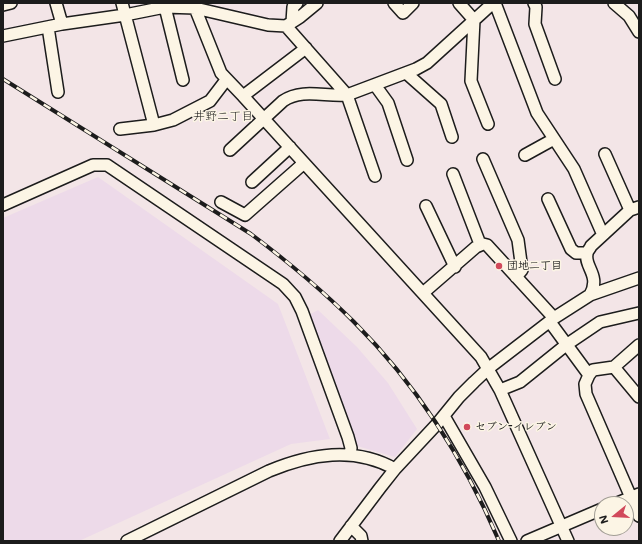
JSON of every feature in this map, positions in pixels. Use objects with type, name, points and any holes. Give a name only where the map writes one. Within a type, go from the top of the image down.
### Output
[{"type":"street","points":[[3,6],[11,3]]},
{"type":"street","points":[[56,3],[62,24]]},
{"type":"street","points":[[122,3],[154,125]]},
{"type":"street","points":[[297,3],[293,7],[289,24],[306,48],[347,95],[375,176]]},
{"type":"street","points":[[3,36],[62,24],[125,15],[167,5],[194,5],[268,25],[289,24],[300,17],[316,3]]},
{"type":"street","points":[[394,3],[403,13],[413,3]]},
{"type":"street","points":[[459,3],[474,20],[471,81],[488,124]]},
{"type":"street","points":[[230,150],[289,97],[306,94],[335,96],[347,95],[406,73],[427,63],[494,3],[537,113],[574,169],[603,235]]},
{"type":"street","points":[[534,3],[536,7],[535,24],[555,79]]},
{"type":"street","points":[[614,3],[629,16],[639,32]]},
{"type":"street","points":[[167,5],[184,80]]},
{"type":"street","points":[[194,5],[221,74],[290,147],[481,357],[489,368],[568,541]]},
{"type":"street","points":[[48,27],[58,92]]},
{"type":"street","points":[[243,96],[306,48]]},
{"type":"street","points":[[406,73],[441,104],[452,137]]},
{"type":"street","points":[[120,129],[154,125],[174,120],[210,101],[226,80]]},
{"type":"street","points":[[375,85],[388,103],[407,160]]},
{"type":"street","points":[[524,155],[554,139]]},
{"type":"street","points":[[252,182],[290,147]]},
{"type":"street","points":[[590,295],[594,280],[586,258],[587,253],[591,246],[635,208],[605,154]]},
{"type":"street","points":[[483,160],[518,240],[522,270],[516,277]]},
{"type":"street","points":[[221,202],[245,214],[304,163]]},
{"type":"street","points":[[3,205],[93,165],[107,165],[283,284],[295,297],[302,311],[348,437],[351,448],[350,455]]},
{"type":"street","points":[[453,174],[480,244]]},
{"type":"street","points":[[548,199],[571,249],[576,252],[587,253]]},
{"type":"street","points":[[426,206],[455,267]]},
{"type":"street","points":[[423,293],[480,244],[488,245],[552,320],[566,345],[590,375]]},
{"type":"street","points":[[340,541],[395,469],[437,424],[464,392],[489,368],[552,320],[590,295],[639,278]]},
{"type":"street","points":[[500,390],[520,382],[566,345],[600,322],[639,313]]},
{"type":"street","points":[[639,345],[614,367],[593,370],[585,384],[586,394],[635,496],[639,516]]},
{"type":"street","points":[[614,367],[639,397]]},
{"type":"street","points":[[444,416],[485,487],[511,541]]},
{"type":"street","points":[[127,541],[290,462],[313,457],[350,455],[370,458],[395,469]]},
{"type":"street","points":[[527,541],[594,512]]},
{"type":"street","points":[[351,526],[361,536],[362,541]]},
{"type":"shaded area","points":[[98,177],[278,304],[330,439],[291,444],[79,541],[3,541],[3,218]]},
{"type":"shaded area","points":[[318,310],[357,347],[388,383],[417,429],[395,457],[357,446],[309,315]]},
{"type":"railway","points":[[3,79],[251,234],[317,287],[377,346],[418,397],[455,453],[486,511],[499,541]]},
{"type":"place","name":"団地二丁目","points":[[499,266]]},
{"type":"place","name":"セブン-イレブン","points":[[467,427]]},
{"type":"district","name":"井野二丁目","points":[[223,116]]}]
